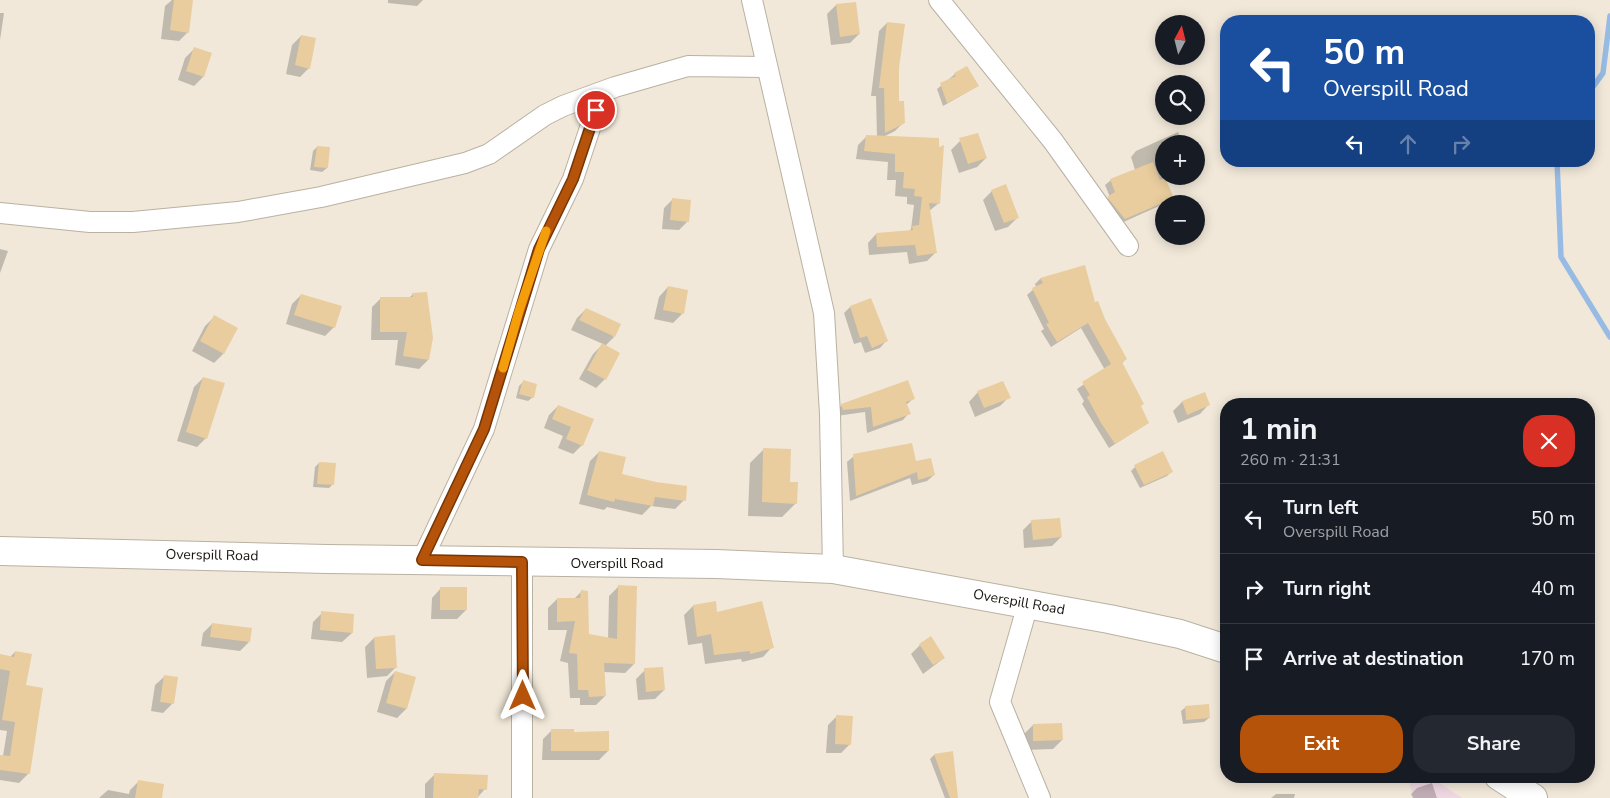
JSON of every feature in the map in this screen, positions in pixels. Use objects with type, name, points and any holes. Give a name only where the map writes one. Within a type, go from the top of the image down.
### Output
[{"type":"street","points":[[752,0],[824,313],[830,414],[833,569]]},
{"type":"street","points":[[939,0],[1053,141],[1128,246]]},
{"type":"street","points":[[0,213],[90,222],[134,222],[238,212],[321,197],[465,163],[489,154],[557,109],[602,92],[688,66],[767,67]]},
{"type":"street","points":[[422,560],[484,429],[539,249],[573,179],[602,92]]},
{"type":"street","name":"Overspill Road","points":[[0,551],[522,562],[716,564],[833,569],[1028,604],[1180,634],[1220,647]]},
{"type":"street","points":[[522,562],[522,798]]},
{"type":"street","points":[[1028,604],[1000,702],[1040,798]]},
{"type":"street","points":[[1510,783],[1534,798]]},
{"type":"shaded area","points":[[1409,783],[1440,783],[1462,798],[1414,798]]},
{"type":"building","points":[[174,0],[193,0],[189,33],[170,30]]},
{"type":"building","points":[[856,2],[860,34],[840,37],[836,4]]},
{"type":"building","points":[[887,22],[905,24],[899,68],[899,101],[904,101],[905,123],[885,133],[884,88],[879,88]]},
{"type":"building","points":[[301,35],[316,38],[310,69],[295,65]]},
{"type":"building","points":[[194,47],[212,53],[204,77],[186,71]]},
{"type":"building","points":[[967,66],[979,86],[947,103],[940,83],[956,76],[954,73]]},
{"type":"building","points":[[978,133],[987,158],[968,164],[959,138]]},
{"type":"building","points":[[866,135],[939,138],[939,147],[944,145],[940,204],[929,203],[937,253],[917,256],[915,245],[877,247],[876,233],[913,230],[912,226],[919,225],[922,197],[914,196],[915,189],[903,188],[904,172],[895,172],[895,154],[864,151]]},
{"type":"building","points":[[317,146],[330,147],[328,168],[314,167]]},
{"type":"building","points":[[1153,162],[1155,167],[1155,185],[1168,185],[1173,195],[1155,195],[1155,206],[1125,219],[1107,197],[1115,192],[1110,179]]},
{"type":"building","points":[[1006,184],[1019,218],[1004,223],[991,190]]},
{"type":"building","points":[[672,198],[691,200],[689,222],[670,220]]},
{"type":"building","points":[[1085,265],[1095,302],[1098,301],[1105,319],[1127,359],[1122,362],[1144,404],[1141,406],[1149,423],[1115,444],[1087,397],[1090,395],[1082,382],[1111,364],[1088,323],[1057,342],[1046,324],[1049,323],[1032,288],[1043,283],[1040,278]]},
{"type":"building","points":[[668,286],[688,290],[684,314],[663,310]]},
{"type":"building","points":[[427,292],[433,338],[429,360],[403,356],[407,332],[380,332],[380,297],[413,297],[412,293]]},
{"type":"building","points":[[301,294],[342,306],[335,328],[294,315]]},
{"type":"building","points":[[871,298],[888,341],[872,348],[867,336],[860,338],[850,306]]},
{"type":"building","points":[[586,308],[621,324],[615,337],[579,320]]},
{"type":"building","points":[[214,315],[238,328],[224,354],[200,341]]},
{"type":"building","points":[[602,343],[620,353],[606,380],[587,370]]},
{"type":"building","points":[[203,377],[225,383],[207,439],[186,432]]},
{"type":"building","points":[[523,380],[537,384],[534,398],[519,394]]},
{"type":"building","points":[[908,380],[915,399],[906,402],[911,414],[873,427],[871,407],[843,410],[841,404]]},
{"type":"building","points":[[1003,381],[1011,398],[984,408],[977,391]]},
{"type":"building","points":[[1205,392],[1210,405],[1187,415],[1182,401]]},
{"type":"building","points":[[558,405],[594,419],[583,446],[566,439],[571,427],[552,419]]},
{"type":"building","points":[[912,443],[916,461],[931,458],[935,475],[918,480],[917,472],[856,496],[853,454]]},
{"type":"building","points":[[763,448],[791,449],[790,482],[798,482],[797,504],[762,502]]},
{"type":"building","points":[[599,451],[626,457],[622,474],[656,482],[687,486],[686,501],[655,497],[653,506],[615,499],[614,502],[587,495]]},
{"type":"building","points":[[1163,451],[1173,472],[1144,485],[1134,465]]},
{"type":"building","points":[[319,462],[336,463],[334,485],[317,484]]},
{"type":"building","points":[[1060,518],[1062,537],[1033,540],[1031,520]]},
{"type":"building","points":[[618,585],[637,586],[635,664],[604,663],[606,696],[589,697],[588,690],[578,690],[577,654],[569,653],[575,621],[557,622],[557,598],[580,598],[581,590],[588,591],[589,634],[617,639]]},
{"type":"building","points":[[440,587],[467,587],[467,610],[440,610]]},
{"type":"building","points":[[716,601],[717,612],[762,601],[774,648],[750,654],[750,651],[714,655],[711,634],[697,637],[693,605]]},
{"type":"building","points":[[321,611],[354,614],[353,633],[320,630]]},
{"type":"building","points":[[212,623],[252,628],[250,642],[210,637]]},
{"type":"building","points":[[395,635],[397,668],[376,669],[374,637]]},
{"type":"building","points":[[931,636],[945,658],[933,665],[919,644]]},
{"type":"building","points":[[15,651],[32,654],[26,685],[43,688],[30,774],[0,770],[0,755],[10,756],[15,722],[2,720],[10,671],[0,669],[0,654],[14,657]]},
{"type":"building","points":[[663,667],[665,690],[646,692],[644,668]]},
{"type":"building","points":[[395,671],[416,677],[407,709],[386,703]]},
{"type":"building","points":[[164,675],[178,677],[174,704],[160,702]]},
{"type":"building","points":[[1209,704],[1210,718],[1186,720],[1185,706]]},
{"type":"building","points":[[836,715],[853,716],[851,745],[835,744]]},
{"type":"building","points":[[1062,723],[1063,740],[1033,741],[1033,724]]},
{"type":"building","points":[[551,729],[574,729],[574,732],[609,731],[609,751],[551,751]]},
{"type":"building","points":[[953,751],[958,798],[950,798],[934,754]]},
{"type":"building","points":[[434,773],[488,775],[487,790],[479,789],[478,798],[433,798]]},
{"type":"building","points":[[138,780],[164,784],[162,798],[135,798]]},
{"type":"waterway","points":[[1595,84],[1603,73],[1610,16]]},
{"type":"waterway","points":[[1557,167],[1561,257],[1610,337]]},
{"type":"slow traffic","points":[[503,368],[519,311],[546,231]]},
{"type":"route","points":[[523,696],[522,562],[422,560],[454,496],[484,429],[539,249],[547,229],[573,179],[596,110]]}]
